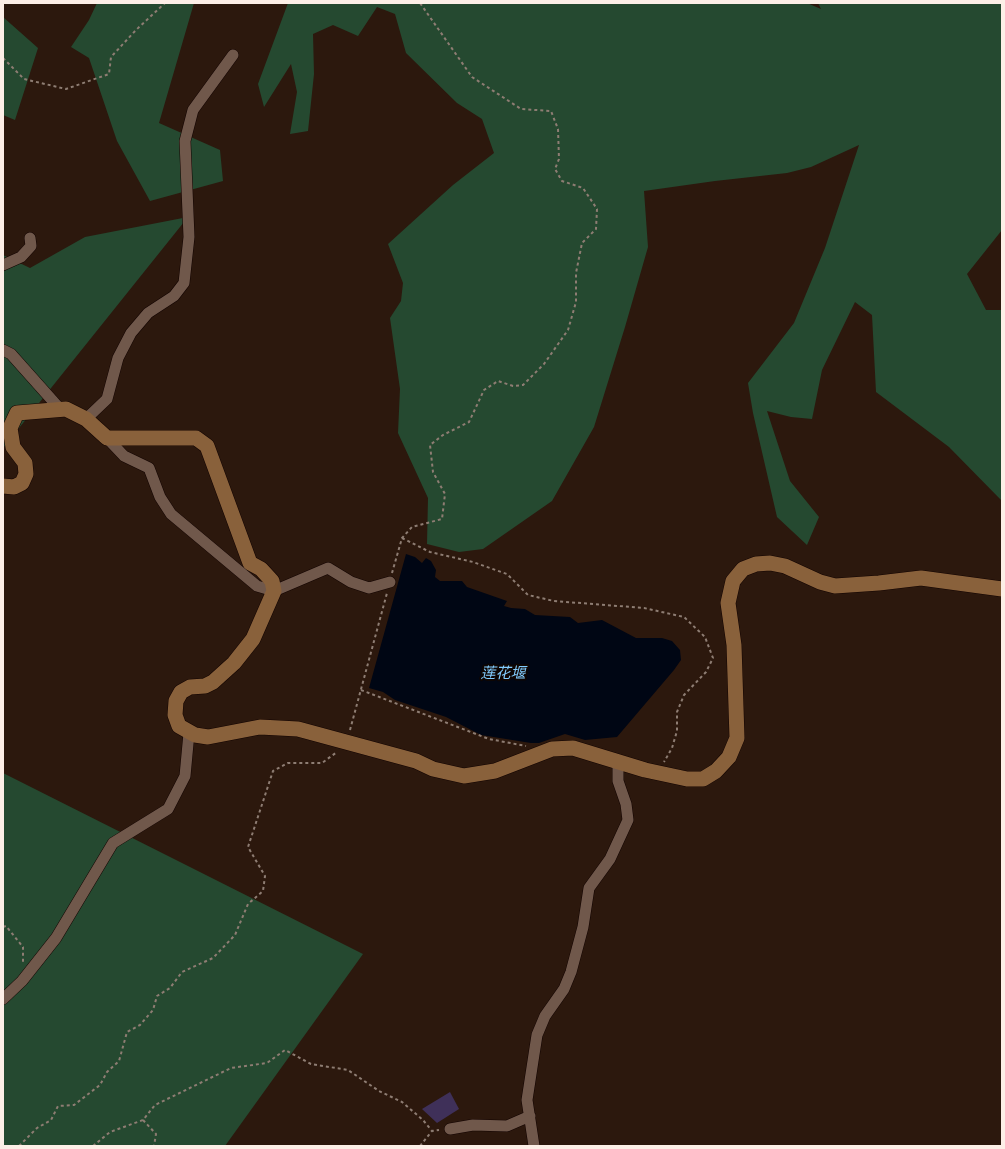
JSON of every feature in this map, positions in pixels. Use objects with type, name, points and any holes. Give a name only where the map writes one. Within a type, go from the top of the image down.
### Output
[{"type":"street","points":[[86,419],[107,399],[118,358],[131,333],[148,313],[174,296],[184,283],[189,238],[186,141],[193,110],[233,55]]},
{"type":"street","points":[[3,264],[21,257],[31,246],[30,238]]},
{"type":"street","points":[[3,350],[10,354],[60,409]]},
{"type":"street","points":[[3,486],[14,487],[22,484],[26,474],[25,463],[13,447],[10,428],[17,414],[66,409],[86,419],[124,456],[149,468],[160,497],[172,514],[257,586],[274,591],[328,568],[351,582],[370,588],[390,582]]},
{"type":"street","points":[[107,438],[196,438],[207,446],[250,563],[261,569],[272,581],[274,591],[253,639],[234,663],[213,682],[205,686],[190,687],[181,692],[176,701],[175,715],[180,726],[195,735],[208,737],[260,727],[290,729],[346,742],[416,761],[433,769],[464,776],[496,771],[552,749],[573,748],[618,762],[687,780],[703,779],[716,771],[729,757],[737,738],[734,645],[728,603],[733,581],[743,569],[756,564],[770,563],[785,566],[820,582],[835,586],[879,584],[921,578],[1002,590]]},
{"type":"street","points":[[3,999],[22,981],[56,938],[114,843],[168,809],[185,776],[188,732]]},
{"type":"street","points":[[534,1146],[527,1100],[535,1056],[537,1035],[545,1016],[564,989],[571,972],[583,927],[589,888],[610,859],[628,820],[626,804],[618,781],[618,762]]},
{"type":"street","points":[[450,1129],[473,1125],[507,1126],[530,1116]]},
{"type":"path","points":[[3,58],[24,79],[66,88],[109,74],[111,57],[136,30],[165,3]]},
{"type":"path","points":[[19,1146],[37,1128],[51,1120],[58,1106],[74,1105],[100,1085],[107,1072],[119,1061],[127,1032],[140,1025],[153,1010],[157,996],[170,988],[182,972],[213,958],[235,935],[248,904],[263,891],[265,876],[248,847],[273,771],[288,763],[322,763],[346,742],[402,538],[412,527],[442,519],[444,494],[433,472],[430,445],[443,435],[469,422],[484,390],[498,381],[513,386],[523,385],[544,364],[568,330],[576,302],[576,273],[582,243],[596,229],[597,209],[583,188],[562,181],[555,168],[559,159],[558,129],[551,111],[521,109],[472,77],[420,3]]},
{"type":"path","points":[[402,538],[430,552],[473,562],[508,574],[528,594],[554,601],[644,608],[684,617],[705,636],[713,658],[706,672],[684,695],[678,712],[677,731],[674,742],[659,773]]},
{"type":"path","points":[[361,690],[489,739],[526,746]]},
{"type":"path","points":[[3,927],[6,926],[23,947],[22,981]]},
{"type":"path","points":[[93,1146],[110,1132],[143,1120],[155,1105],[231,1068],[268,1063],[285,1050],[311,1064],[348,1070],[378,1091],[402,1102],[423,1120],[432,1131]]},
{"type":"path","points":[[143,1120],[156,1134],[154,1146]]},
{"type":"path","points":[[420,1146],[432,1131],[450,1129]]},
{"type":"green space","points":[[97,3],[194,3],[159,123],[220,150],[223,181],[150,201],[117,141],[89,58],[71,47],[89,20]]},
{"type":"green space","points":[[288,3],[807,3],[821,9],[818,3],[1002,3],[1002,230],[967,274],[986,310],[1002,310],[1002,501],[949,447],[876,392],[872,315],[855,302],[822,370],[812,419],[791,417],[767,411],[790,481],[819,517],[807,545],[777,517],[753,413],[748,383],[794,323],[825,248],[859,145],[811,167],[787,173],[644,191],[648,247],[625,327],[594,427],[552,501],[483,549],[459,552],[427,544],[428,498],[398,433],[400,389],[390,318],[401,301],[403,283],[388,244],[453,185],[494,153],[482,119],[457,103],[406,53],[395,14],[377,7],[358,36],[333,25],[313,34],[314,74],[308,131],[290,134],[297,92],[291,64],[264,107],[258,84]]},
{"type":"green space","points":[[3,17],[38,48],[15,120],[3,115]]},
{"type":"green space","points":[[188,217],[3,448],[3,255],[30,268],[85,237]]},
{"type":"green space","points":[[3,773],[363,954],[225,1146],[3,1146]]},
{"type":"water","name":"莲花堰","points":[[406,554],[415,557],[422,563],[426,558],[431,561],[436,570],[435,577],[440,581],[462,581],[467,587],[507,601],[504,606],[525,609],[535,615],[570,617],[578,623],[602,620],[636,638],[662,638],[672,641],[680,650],[681,660],[617,737],[585,740],[565,734],[539,743],[531,743],[481,735],[446,717],[395,700],[383,692],[369,688]]},
{"type":"building","points":[[450,1092],[459,1109],[437,1123],[422,1109]]}]
